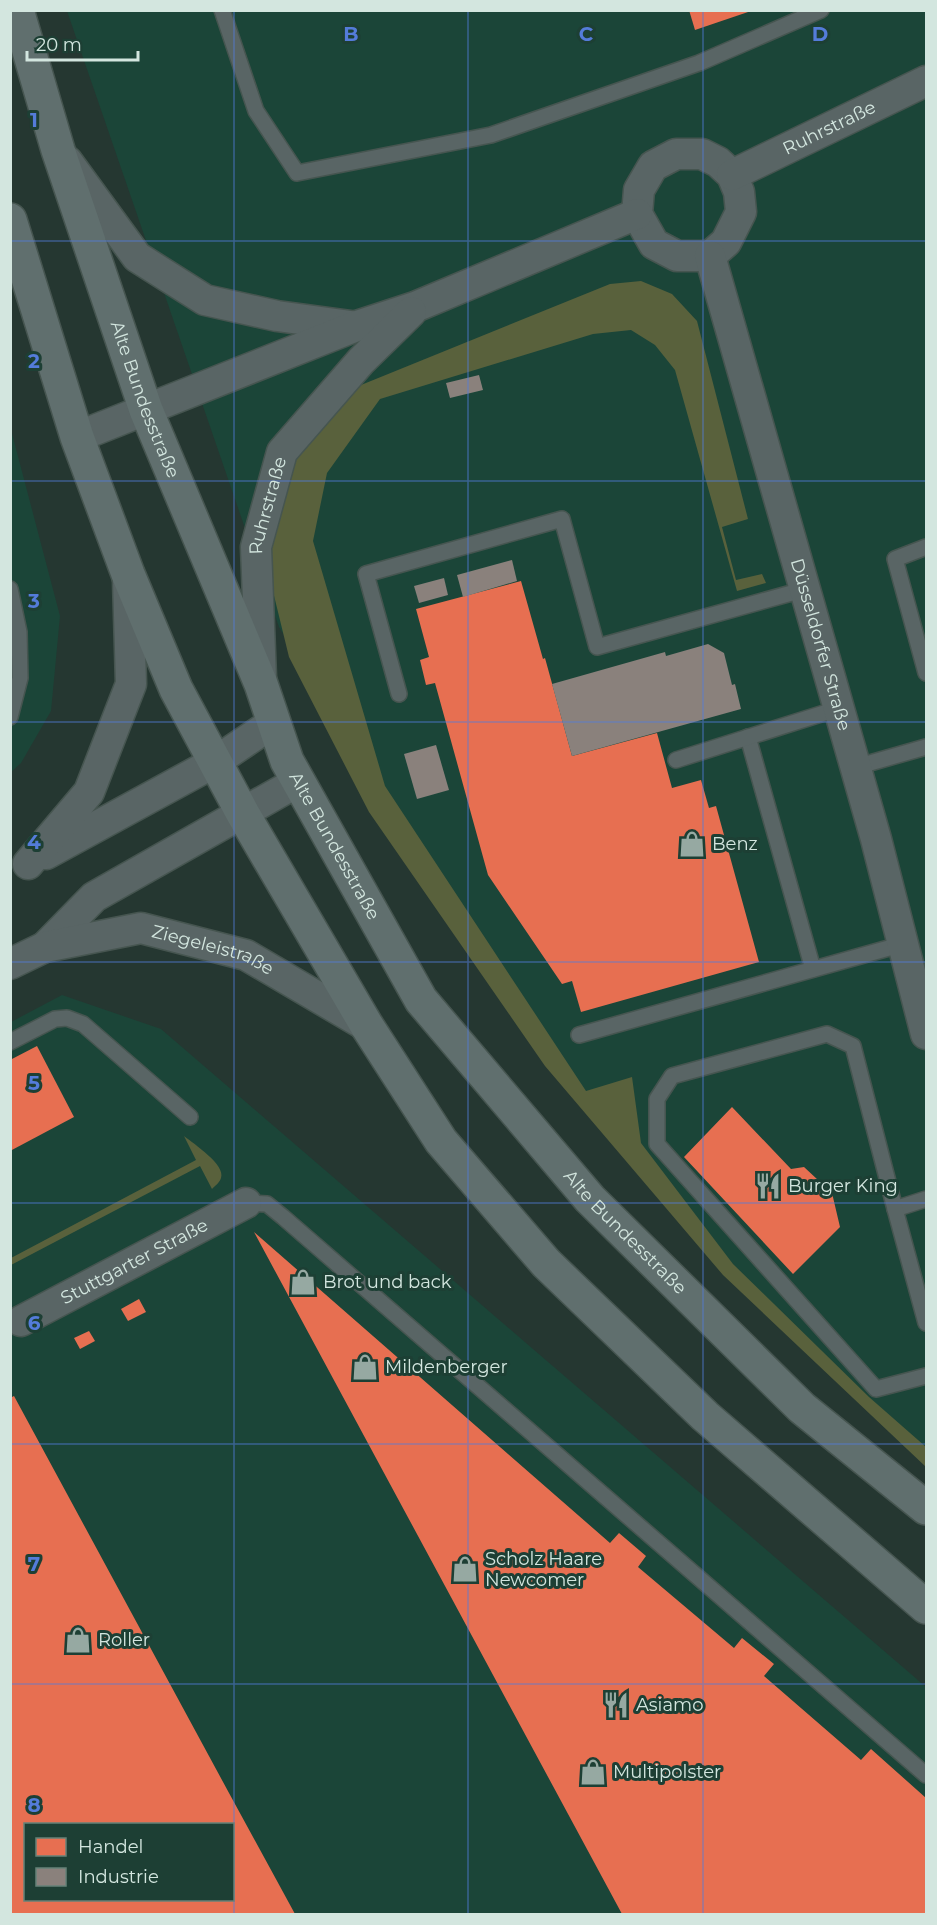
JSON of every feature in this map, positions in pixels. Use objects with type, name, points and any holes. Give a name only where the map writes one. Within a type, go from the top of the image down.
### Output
[{"type":"main road","name":"Alte Bundesstraße","points":[[17,10],[58,150],[146,410],[261,684],[287,761],[422,1000],[590,1199],[802,1408],[927,1508]]},
{"type":"main road","points":[[10,220],[77,437],[128,574],[176,689],[243,814],[367,1026],[441,1141],[546,1263],[705,1416],[927,1607]]},
{"type":"street","name":"Ruhrstraße","points":[[732,175],[927,81]]},
{"type":"street","name":"Ruhrstraße","points":[[58,150],[137,257],[205,300],[277,316],[354,327]]},
{"type":"street","points":[[676,154],[702,154],[718,162],[732,175],[740,192],[741,212],[726,242],[711,256],[677,256],[654,244],[637,214],[639,190],[653,166],[676,154]]},
{"type":"street","name":"Ruhrstraße","points":[[77,437],[354,327],[415,307],[637,214]]},
{"type":"street","name":"Düsseldorfer Straße","points":[[711,256],[840,708],[927,1034]]},
{"type":"street","name":"Ruhrstraße","points":[[261,684],[256,547],[282,452],[361,361],[415,307]]},
{"type":"street","points":[[19,868],[89,792],[131,684],[128,574]]},
{"type":"street","points":[[19,868],[215,762],[274,722]]},
{"type":"street","name":"Ziegeleistraße","points":[[45,947],[94,897],[299,781]]},
{"type":"street","name":"Ziegeleistraße","points":[[10,964],[45,947],[141,928],[246,955],[367,1026]]},
{"type":"street","name":"Stuttgarter Straße","points":[[14,1325],[246,1203]]},
{"type":"lane","points":[[222,10],[255,111],[297,173],[491,135],[699,63],[821,10]]},
{"type":"lane","points":[[399,694],[366,574],[562,519],[597,647],[806,589]]},
{"type":"lane","points":[[927,547],[895,559],[927,673]]},
{"type":"lane","points":[[10,589],[20,632],[20,678],[10,717]]},
{"type":"lane","points":[[676,760],[840,708]]},
{"type":"lane","points":[[748,737],[813,969]]},
{"type":"lane","points":[[856,767],[927,747]]},
{"type":"lane","points":[[579,1035],[903,944]]},
{"type":"lane","points":[[10,1042],[55,1019],[67,1018],[83,1024],[190,1117]]},
{"type":"lane","points":[[927,1323],[853,1046],[827,1034],[672,1076],[657,1099],[657,1144],[876,1389],[927,1376]]},
{"type":"lane","points":[[895,1209],[927,1199]]},
{"type":"lane","points":[[246,1203],[267,1204],[275,1210],[927,1775]]},
{"type":"shaded area","points":[[67,11],[926,11],[926,1459],[889,1429],[571,1093],[279,627]]},
{"type":"shaded area","points":[[641,281],[672,294],[697,321],[748,519],[722,527],[736,580],[762,574],[766,583],[737,591],[675,370],[655,345],[631,330],[593,334],[380,399],[327,473],[313,541],[385,786],[586,1091],[632,1077],[641,1143],[733,1264],[869,1397],[926,1447],[926,1467],[723,1275],[545,1066],[369,812],[289,657],[267,567],[279,493],[307,436],[361,385],[610,284]]},
{"type":"shaded area","points":[[10,426],[60,616],[51,711],[21,763],[11,772]]},
{"type":"shaded area","points":[[62,995],[161,1029],[926,1687],[926,1914],[11,1914],[11,1022]]},
{"type":"shaded area","points":[[184,1136],[219,1167],[221,1178],[212,1189],[200,1166],[11,1265],[11,1258],[196,1160]]},
{"type":"building: Handel","points":[[689,10],[751,10],[751,11],[695,30]]},
{"type":"building: Handel","points":[[521,581],[572,756],[657,733],[672,788],[701,780],[709,808],[716,806],[759,962],[581,1012],[572,981],[562,984],[488,875],[435,683],[426,685],[420,660],[429,657],[416,609]]},
{"type":"building: Handel","points":[[37,1046],[74,1117],[10,1151],[10,1060]]},
{"type":"building: Handel","name":"Burger King","points":[[732,1107],[791,1169],[804,1167],[832,1193],[840,1227],[793,1274],[684,1157]]},
{"type":"building: Handel","points":[[254,1232],[610,1543],[619,1533],[646,1556],[638,1567],[734,1648],[742,1638],[774,1664],[764,1676],[861,1760],[871,1749],[926,1798],[926,1914],[622,1914]]},
{"type":"building: Handel","points":[[139,1299],[146,1312],[128,1321],[121,1309]]},
{"type":"building: Handel","points":[[89,1331],[95,1341],[80,1349],[74,1338]]},
{"type":"building: Handel","name":"Roller","points":[[14,1396],[295,1914],[10,1914],[10,1398]]},
{"type":"building: Industrie","points":[[479,375],[483,390],[450,398],[446,383]]},
{"type":"building: Industrie","points":[[512,560],[517,581],[463,597],[457,575]]},
{"type":"building: Industrie","points":[[444,578],[448,595],[419,603],[414,586]]},
{"type":"building: Industrie","points":[[708,644],[724,653],[741,709],[572,756],[552,684],[665,652],[666,656]]},
{"type":"building: Industrie","points":[[436,745],[449,790],[417,799],[404,754]]},
{"type":"place","name":"Benz","points":[[692,844]]},
{"type":"place","name":"Burger King","points":[[768,1186]]},
{"type":"place","name":"Brot und back","points":[[303,1282]]},
{"type":"place","name":"Mildenberger","points":[[365,1367]]},
{"type":"place","name":"Scholz Haare Newcomer","points":[[465,1569]]},
{"type":"place","name":"Roller","points":[[78,1640]]},
{"type":"place","name":"Asiamo","points":[[616,1705]]},
{"type":"place","name":"Multipolster","points":[[593,1772]]}]
